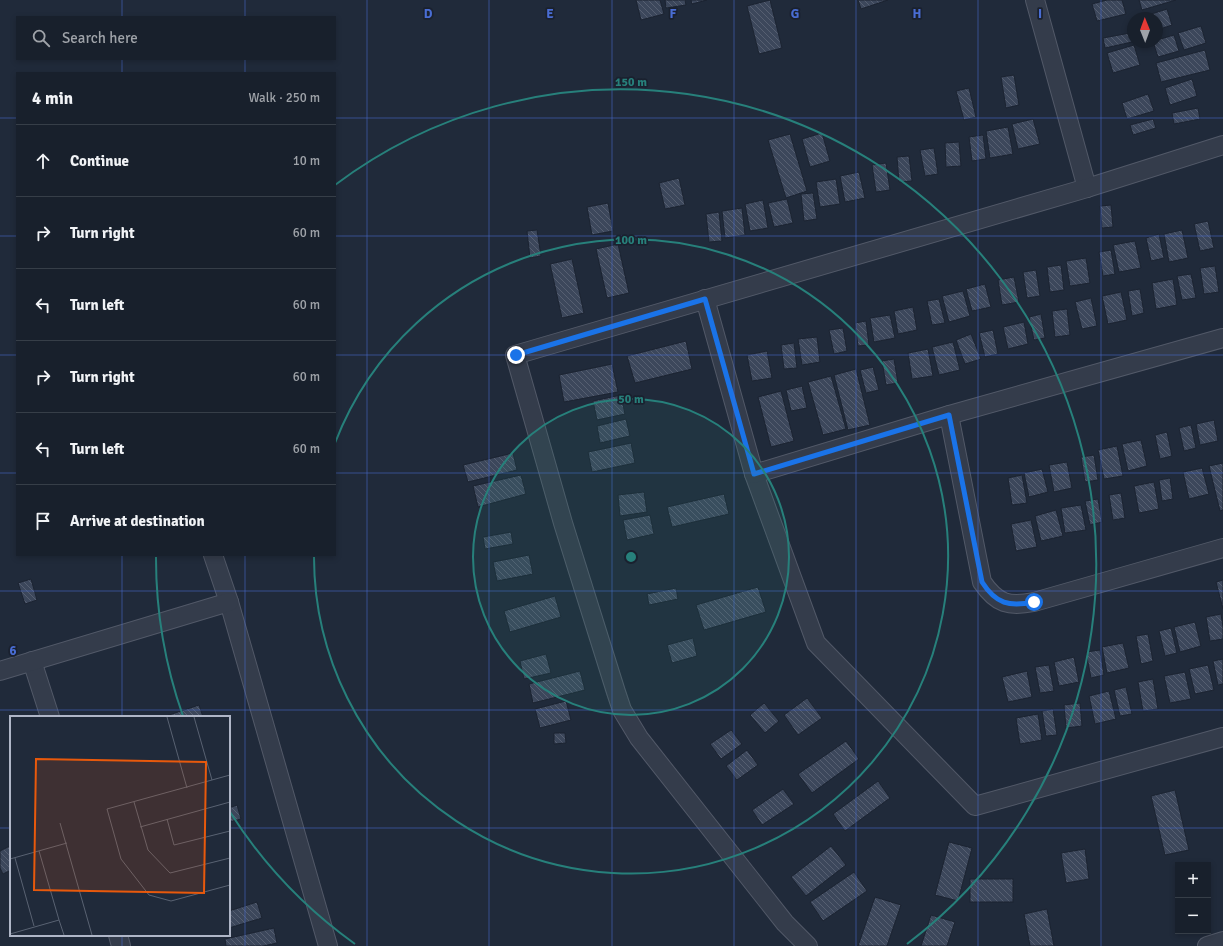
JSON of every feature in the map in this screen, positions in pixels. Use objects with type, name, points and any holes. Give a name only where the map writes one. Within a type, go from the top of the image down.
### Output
[{"type":"street","points":[[1035,0],[1087,188]]},
{"type":"street","points":[[808,946],[786,923],[639,738],[622,710],[564,523],[516,355],[1087,188],[1223,145]]},
{"type":"street","points":[[705,299],[754,474],[816,643],[975,806],[1223,737]]},
{"type":"street","points":[[754,474],[949,415],[1223,338]]},
{"type":"street","points":[[949,415],[982,582],[988,591],[1002,603],[1020,605],[1034,602],[1223,548]]},
{"type":"street","points":[[214,556],[229,602],[328,946]]},
{"type":"street","points":[[0,671],[229,602]]},
{"type":"street","points":[[32,661],[50,716]]},
{"type":"street","points":[[118,936],[121,946]]},
{"type":"street","points":[[1207,946],[1223,941]]},
{"type":"building","points":[[636,0],[660,0],[664,14],[641,20]]},
{"type":"building","points":[[665,0],[685,0],[686,5],[666,8]]},
{"type":"building","points":[[691,0],[707,0],[692,4]]},
{"type":"building","points":[[770,0],[782,48],[759,54],[747,6]]},
{"type":"building","points":[[858,0],[888,0],[861,9]]},
{"type":"building","points":[[1107,0],[1122,0],[1126,14],[1097,21],[1092,4]]},
{"type":"building","points":[[1139,0],[1176,0],[1142,10]]},
{"type":"building","points":[[1167,9],[1172,25],[1163,28],[1163,12],[1158,12]]},
{"type":"building","points":[[1201,26],[1206,43],[1184,50],[1178,33]]},
{"type":"building","points":[[1127,34],[1127,43],[1105,48],[1103,38]]},
{"type":"building","points":[[1174,35],[1179,51],[1158,57],[1155,48],[1163,48],[1163,38]]},
{"type":"building","points":[[1127,47],[1135,48],[1140,65],[1113,73],[1107,53]]},
{"type":"building","points":[[1205,50],[1210,70],[1161,82],[1156,63]]},
{"type":"building","points":[[1014,75],[1019,105],[1006,108],[1001,77]]},
{"type":"building","points":[[1192,79],[1197,96],[1170,105],[1165,88]]},
{"type":"building","points":[[969,88],[976,117],[964,120],[956,91]]},
{"type":"building","points":[[1148,94],[1154,111],[1127,119],[1122,103]]},
{"type":"building","points":[[1198,108],[1200,119],[1174,124],[1172,113]]},
{"type":"building","points":[[1033,119],[1040,144],[1018,149],[1012,124]]},
{"type":"building","points":[[1153,119],[1156,128],[1133,135],[1130,125]]},
{"type":"building","points":[[1008,127],[1013,154],[990,158],[986,131]]},
{"type":"building","points":[[822,133],[830,161],[810,167],[802,139]]},
{"type":"building","points":[[790,134],[807,191],[786,198],[768,140]]},
{"type":"building","points":[[983,135],[986,159],[972,161],[969,137]]},
{"type":"building","points":[[959,142],[961,166],[946,167],[945,143]]},
{"type":"building","points":[[934,148],[938,174],[925,176],[920,150]]},
{"type":"building","points":[[909,156],[912,181],[899,182],[897,157]]},
{"type":"building","points":[[886,163],[890,190],[876,192],[872,165]]},
{"type":"building","points":[[859,172],[865,198],[845,202],[840,176]]},
{"type":"building","points":[[679,178],[685,205],[665,209],[659,183]]},
{"type":"building","points":[[836,179],[840,204],[820,207],[816,182]]},
{"type":"building","points":[[813,193],[817,219],[804,221],[801,194]]},
{"type":"building","points":[[787,199],[793,223],[774,227],[768,203]]},
{"type":"building","points":[[763,200],[768,228],[750,231],[745,204]]},
{"type":"building","points":[[608,203],[613,231],[592,235],[587,207]]},
{"type":"building","points":[[1111,205],[1113,227],[1102,228],[1100,206]]},
{"type":"building","points":[[742,208],[745,235],[725,238],[722,211]]},
{"type":"building","points":[[719,212],[722,241],[709,242],[706,214]]},
{"type":"building","points":[[1208,221],[1214,248],[1200,251],[1194,224]]},
{"type":"building","points":[[537,230],[541,256],[530,258],[527,231]]},
{"type":"building","points":[[1182,230],[1188,258],[1169,262],[1164,234]]},
{"type":"building","points":[[1159,234],[1164,258],[1151,261],[1146,238]]},
{"type":"building","points":[[1135,241],[1141,268],[1119,272],[1113,245]]},
{"type":"building","points":[[618,244],[629,293],[607,298],[596,249]]},
{"type":"building","points":[[1111,250],[1115,274],[1103,276],[1099,252]]},
{"type":"building","points":[[1086,258],[1090,283],[1070,286],[1066,261]]},
{"type":"building","points":[[572,259],[584,313],[562,318],[550,264]]},
{"type":"building","points":[[1061,265],[1064,290],[1050,292],[1047,267]]},
{"type":"building","points":[[1215,266],[1219,292],[1204,294],[1200,268]]},
{"type":"building","points":[[1036,270],[1040,296],[1027,298],[1023,272]]},
{"type":"building","points":[[1191,274],[1196,298],[1182,300],[1177,276]]},
{"type":"building","points":[[1014,277],[1019,302],[1002,305],[998,280]]},
{"type":"building","points":[[1173,279],[1177,305],[1156,309],[1152,283]]},
{"type":"building","points":[[985,284],[991,307],[972,311],[966,289]]},
{"type":"building","points":[[1140,289],[1144,313],[1132,316],[1128,291]]},
{"type":"building","points":[[963,291],[970,316],[949,322],[942,296]]},
{"type":"building","points":[[1121,292],[1127,320],[1108,324],[1102,296]]},
{"type":"building","points":[[1091,298],[1097,326],[1082,329],[1075,302]]},
{"type":"building","points":[[939,299],[945,323],[932,325],[927,301]]},
{"type":"building","points":[[913,307],[917,330],[898,334],[894,311]]},
{"type":"building","points":[[1067,309],[1070,335],[1055,337],[1052,311]]},
{"type":"building","points":[[1041,314],[1045,338],[1034,340],[1029,317]]},
{"type":"building","points":[[890,315],[895,338],[874,342],[870,318]]},
{"type":"building","points":[[866,321],[869,345],[858,346],[855,323]]},
{"type":"building","points":[[1024,322],[1028,344],[1008,349],[1003,327]]},
{"type":"building","points":[[843,328],[847,351],[834,354],[829,330]]},
{"type":"building","points":[[993,330],[998,354],[985,357],[979,333]]},
{"type":"building","points":[[971,334],[981,359],[965,364],[956,340]]},
{"type":"building","points":[[817,337],[820,362],[802,365],[798,339]]},
{"type":"building","points":[[686,341],[692,369],[635,383],[627,356]]},
{"type":"building","points":[[953,342],[960,370],[939,375],[932,347]]},
{"type":"building","points":[[794,343],[797,368],[784,369],[781,345]]},
{"type":"building","points":[[928,349],[933,376],[912,379],[908,353]]},
{"type":"building","points":[[767,351],[772,378],[752,381],[747,355]]},
{"type":"building","points":[[894,359],[898,383],[886,385],[882,361]]},
{"type":"building","points":[[612,364],[618,392],[564,402],[559,375]]},
{"type":"building","points":[[873,367],[879,390],[866,393],[860,370]]},
{"type":"building","points":[[856,369],[870,425],[848,430],[834,375]]},
{"type":"building","points":[[831,376],[846,429],[823,435],[808,382]]},
{"type":"building","points":[[802,386],[807,408],[791,411],[786,390]]},
{"type":"building","points":[[781,391],[794,441],[771,447],[758,397]]},
{"type":"building","points":[[621,395],[625,414],[597,420],[593,401]]},
{"type":"building","points":[[626,419],[630,436],[600,443],[597,426]]},
{"type":"building","points":[[1214,420],[1218,441],[1200,445],[1196,424]]},
{"type":"building","points":[[1191,425],[1196,448],[1184,451],[1179,428]]},
{"type":"building","points":[[1167,432],[1172,456],[1160,459],[1155,435]]},
{"type":"building","points":[[1141,440],[1147,466],[1128,471],[1122,444]]},
{"type":"building","points":[[631,443],[635,463],[592,472],[588,452]]},
{"type":"building","points":[[1117,446],[1123,476],[1104,479],[1098,450]]},
{"type":"building","points":[[513,453],[517,470],[468,482],[463,465]]},
{"type":"building","points":[[1094,455],[1098,480],[1085,482],[1081,457]]},
{"type":"building","points":[[1067,462],[1072,488],[1054,492],[1049,465]]},
{"type":"building","points":[[1223,463],[1223,510],[1220,511],[1209,466]]},
{"type":"building","points":[[1202,468],[1209,494],[1189,499],[1183,472]]},
{"type":"building","points":[[1042,469],[1048,492],[1029,497],[1024,473]]},
{"type":"building","points":[[521,475],[526,494],[478,507],[473,486]]},
{"type":"building","points":[[1022,475],[1027,503],[1012,505],[1008,478]]},
{"type":"building","points":[[1170,478],[1173,499],[1162,501],[1159,480]]},
{"type":"building","points":[[1154,482],[1159,509],[1139,513],[1134,486]]},
{"type":"building","points":[[644,492],[647,512],[620,516],[618,495]]},
{"type":"building","points":[[1121,493],[1125,518],[1113,520],[1109,495]]},
{"type":"building","points":[[724,494],[729,514],[672,527],[667,507]]},
{"type":"building","points":[[1098,499],[1102,522],[1090,525],[1085,501]]},
{"type":"building","points":[[1081,505],[1086,530],[1065,533],[1061,508]]},
{"type":"building","points":[[1056,510],[1063,536],[1041,541],[1035,516]]},
{"type":"building","points":[[650,515],[654,534],[627,540],[623,520]]},
{"type":"building","points":[[1031,520],[1037,547],[1016,551],[1011,524]]},
{"type":"building","points":[[511,532],[513,544],[485,549],[483,537]]},
{"type":"building","points":[[529,555],[533,574],[497,581],[493,562]]},
{"type":"building","points":[[31,579],[37,600],[25,604],[18,583]]},
{"type":"building","points":[[1223,580],[1223,609],[1216,582]]},
{"type":"building","points":[[758,587],[766,612],[704,630],[696,605]]},
{"type":"building","points":[[676,588],[678,599],[649,605],[647,594]]},
{"type":"building","points":[[555,596],[561,617],[510,632],[504,611]]},
{"type":"building","points":[[1221,614],[1223,639],[1210,641],[1206,617]]},
{"type":"building","points":[[1195,622],[1201,646],[1180,652],[1174,627]]},
{"type":"building","points":[[1171,628],[1177,653],[1165,656],[1159,631]]},
{"type":"building","points":[[1148,634],[1153,661],[1141,664],[1136,636]]},
{"type":"building","points":[[693,638],[697,656],[672,663],[667,645]]},
{"type":"building","points":[[1123,643],[1129,668],[1107,673],[1102,647]]},
{"type":"building","points":[[1100,650],[1104,675],[1091,678],[1086,652]]},
{"type":"building","points":[[546,654],[551,673],[524,679],[520,661]]},
{"type":"building","points":[[1074,657],[1079,682],[1059,686],[1054,662]]},
{"type":"building","points":[[1223,659],[1223,684],[1218,685],[1213,661]]},
{"type":"building","points":[[1049,665],[1054,691],[1040,693],[1035,667]]},
{"type":"building","points":[[1208,665],[1214,690],[1195,694],[1189,669]]},
{"type":"building","points":[[580,671],[585,690],[533,703],[529,684]]},
{"type":"building","points":[[1027,671],[1032,697],[1008,702],[1002,677]]},
{"type":"building","points":[[1185,672],[1191,699],[1170,703],[1164,676]]},
{"type":"building","points":[[1153,679],[1158,709],[1143,711],[1138,682]]},
{"type":"building","points":[[1126,687],[1132,714],[1120,716],[1114,690]]},
{"type":"building","points":[[1109,691],[1116,719],[1095,724],[1089,696]]},
{"type":"building","points":[[807,698],[822,718],[798,735],[784,715]]},
{"type":"building","points":[[566,701],[571,720],[540,728],[535,709]]},
{"type":"building","points":[[764,703],[779,721],[765,733],[750,715]]},
{"type":"building","points":[[1080,703],[1082,726],[1066,728],[1064,705]]},
{"type":"building","points":[[199,705],[203,716],[166,716]]},
{"type":"building","points":[[1053,709],[1057,735],[1046,736],[1042,711]]},
{"type":"building","points":[[1038,714],[1042,740],[1020,744],[1016,718]]},
{"type":"building","points":[[731,730],[742,744],[721,759],[710,744]]},
{"type":"building","points":[[554,733],[565,733],[566,743],[554,744]]},
{"type":"building","points":[[846,741],[859,759],[812,793],[798,774]]},
{"type":"building","points":[[747,750],[758,765],[737,780],[726,766]]},
{"type":"building","points":[[878,781],[890,798],[845,831],[833,814]]},
{"type":"building","points":[[783,789],[794,804],[762,825],[752,810]]},
{"type":"building","points":[[1175,790],[1189,850],[1165,855],[1151,796]]},
{"type":"building","points":[[237,805],[241,819],[230,822],[230,808]]},
{"type":"building","points":[[949,842],[972,848],[958,901],[935,895]]},
{"type":"building","points":[[10,846],[10,870],[3,874],[0,868],[0,851]]},
{"type":"building","points":[[831,846],[846,865],[806,896],[791,877]]},
{"type":"building","points":[[1085,849],[1089,879],[1066,883],[1061,853]]},
{"type":"building","points":[[854,872],[867,891],[823,921],[810,902]]},
{"type":"building","points":[[970,879],[1013,879],[1013,902],[970,902]]},
{"type":"building","points":[[875,897],[901,905],[887,946],[858,946]]},
{"type":"building","points":[[257,902],[262,918],[230,928],[230,911]]},
{"type":"building","points":[[1047,909],[1054,946],[1030,946],[1024,914]]},
{"type":"building","points":[[931,915],[955,922],[947,946],[921,946]]},
{"type":"building","points":[[274,928],[277,943],[263,946],[226,946],[225,939]]},
{"type":"route","points":[[516,355],[705,299],[754,474],[949,415],[982,582],[988,591],[1002,603],[1020,605],[1034,602]]}]
